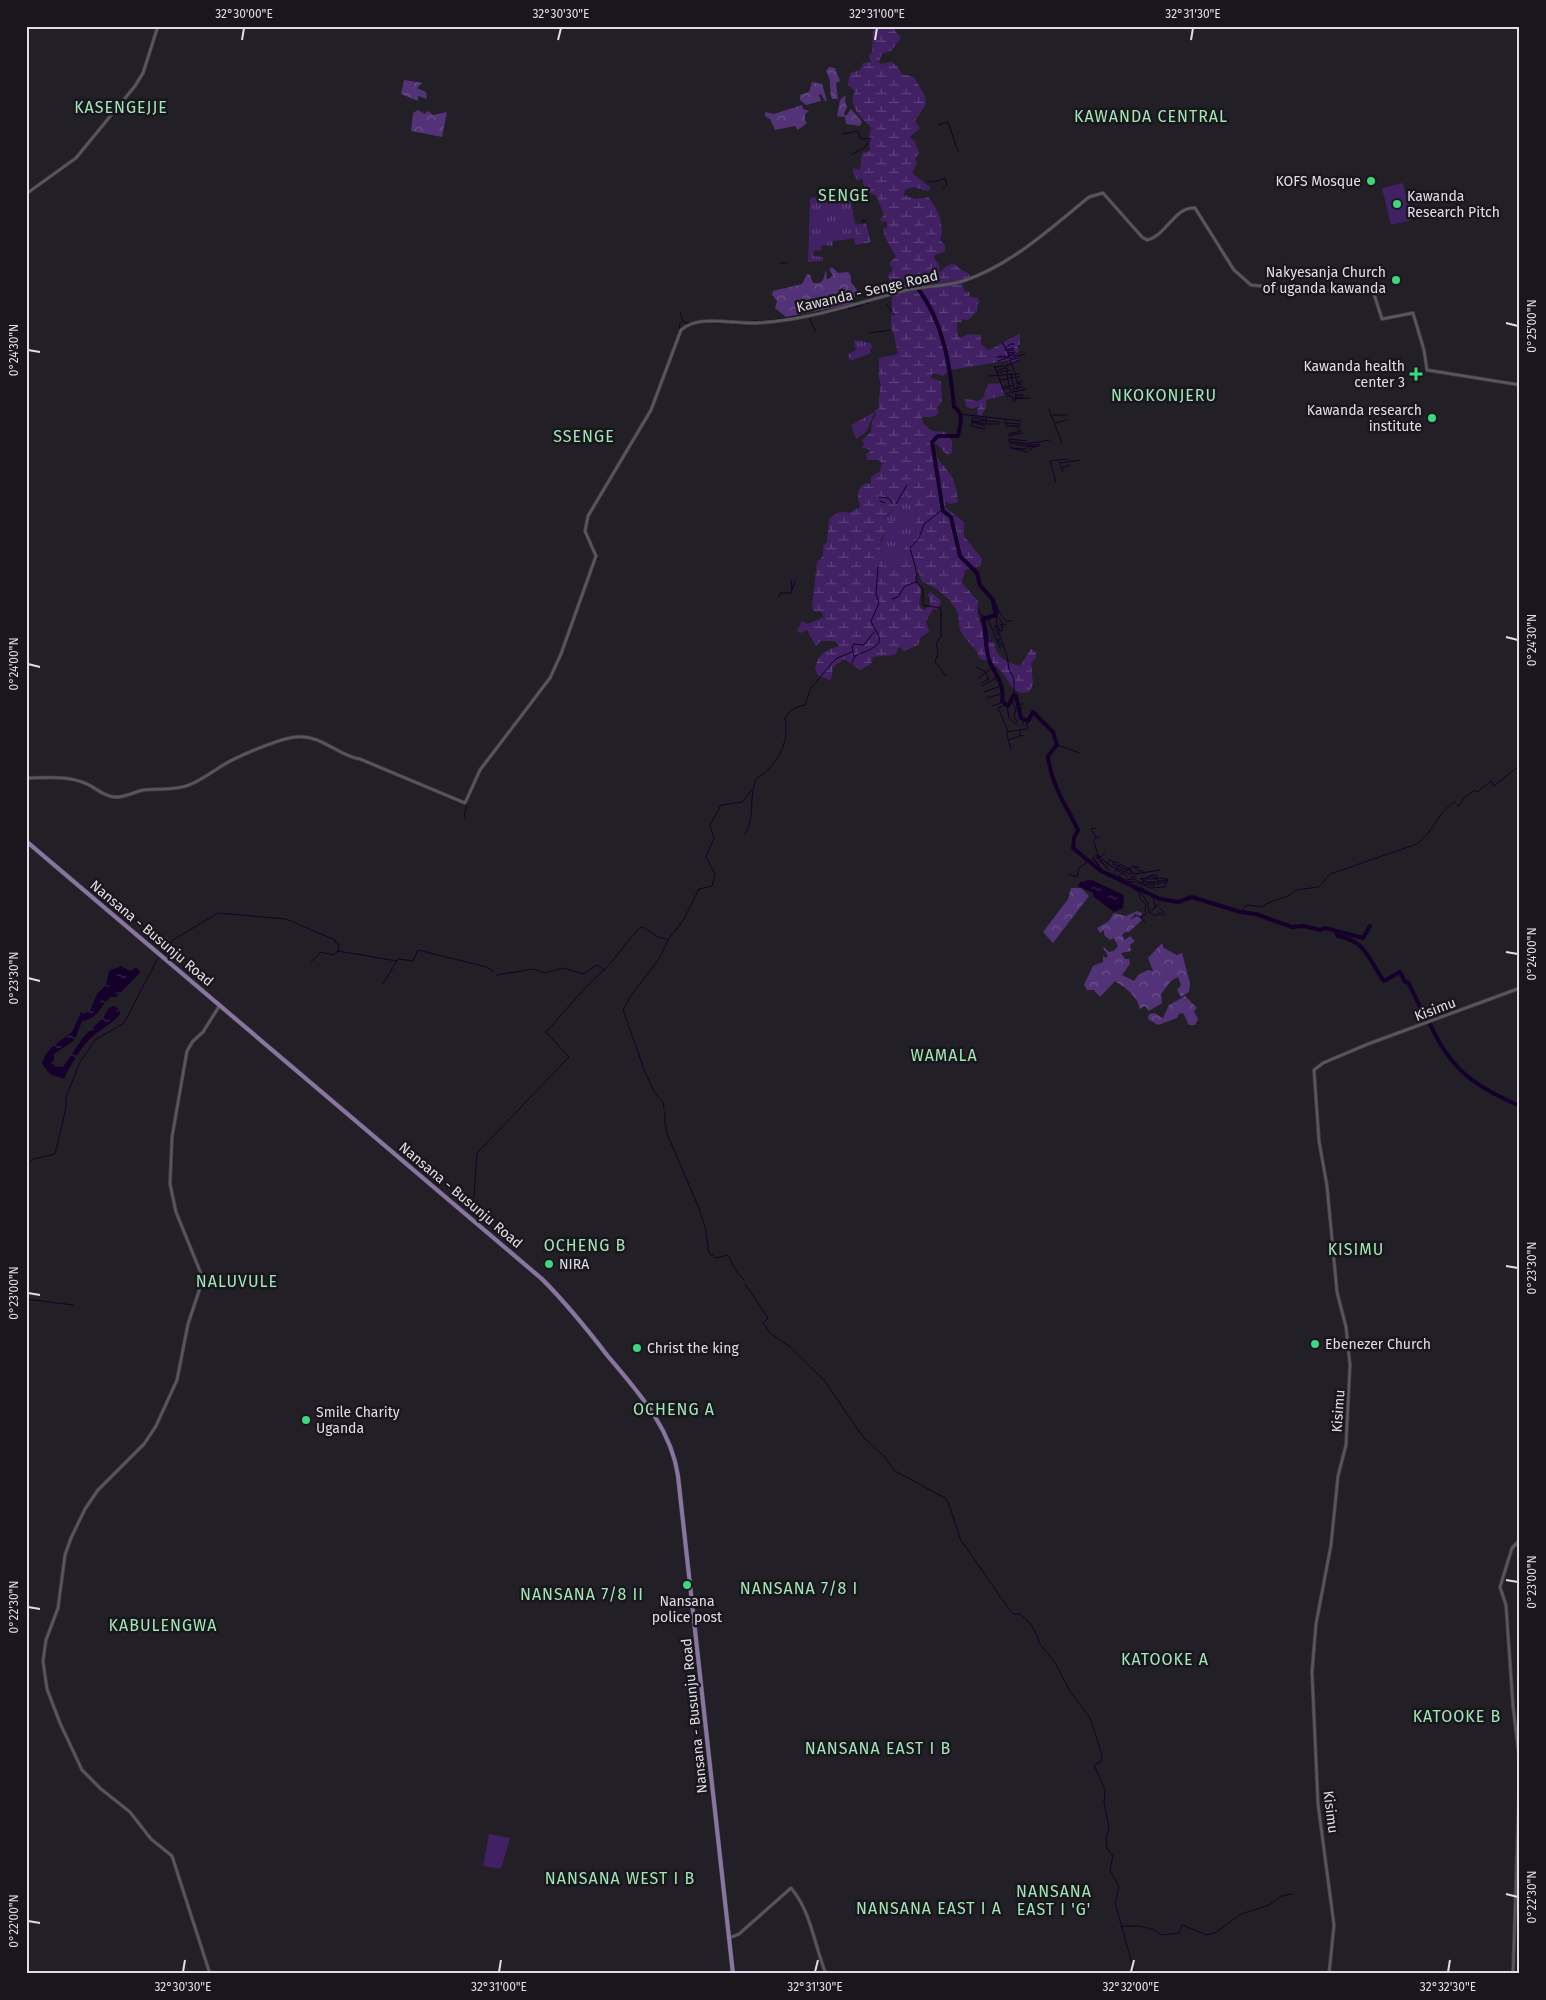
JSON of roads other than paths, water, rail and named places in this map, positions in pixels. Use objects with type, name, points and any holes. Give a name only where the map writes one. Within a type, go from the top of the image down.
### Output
[{"type":"main road","name":"Nansana - Busunju Road","points":[[26,841],[542,1279],[639,1393],[658,1420],[678,1470],[733,1974]]},
{"type":"street","points":[[26,194],[59,173],[76,158],[135,86],[148,60],[158,26]]},
{"type":"street","name":"Kawanda - Senge Road","points":[[26,778],[47,777],[76,780],[86,783],[104,795],[114,797],[150,789],[180,788],[189,785],[226,763],[288,739],[302,736],[318,740],[352,758],[465,803],[480,770],[553,672],[596,556],[585,531],[588,516],[650,410],[681,330],[688,325],[707,322],[754,323],[794,318],[843,309],[910,289],[960,282],[979,275],[1018,252],[1089,197],[1099,193],[1103,193],[1142,237],[1147,240],[1154,237],[1186,209],[1195,208],[1234,270],[1251,285],[1304,290],[1373,291],[1382,319],[1413,313],[1424,350],[1427,370],[1520,385]]},
{"type":"street","name":"Kisimu","points":[[1329,1974],[1334,1925],[1318,1804],[1312,1672],[1316,1624],[1331,1545],[1338,1476],[1346,1446],[1350,1365],[1346,1327],[1337,1292],[1327,1186],[1319,1141],[1314,1070],[1323,1062],[1368,1044],[1520,988]]},
{"type":"street","points":[[210,1974],[206,1954],[196,1937],[172,1856],[151,1839],[130,1812],[85,1774],[60,1724],[47,1689],[43,1661],[46,1640],[58,1608],[65,1555],[77,1524],[98,1490],[144,1444],[156,1426],[178,1380],[188,1324],[202,1276],[173,1201],[170,1184],[172,1137],[187,1051],[193,1041],[203,1032],[220,1005]]},
{"type":"street","points":[[1513,1974],[1520,1765],[1512,1706],[1506,1605],[1500,1586],[1512,1548],[1520,1540]]},
{"type":"street","points":[[730,1938],[739,1934],[790,1888],[801,1903],[814,1934],[826,1974]]},
{"type":"water","points":[[1092,880],[1124,895],[1123,908],[1114,912],[1093,896],[1093,893],[1078,886],[1081,881]]},
{"type":"water","points":[[121,966],[130,971],[137,967],[140,973],[116,997],[110,997],[92,1018],[82,1021],[75,1040],[54,1054],[54,1066],[63,1067],[84,1036],[103,1018],[109,1008],[114,1006],[119,1009],[120,1014],[84,1046],[64,1079],[50,1074],[42,1064],[45,1055],[52,1047],[72,1032],[81,1012],[83,1014],[90,1011],[97,994],[106,985],[109,971]]},
{"type":"waterway","points":[[938,125],[948,122],[958,151]]},
{"type":"waterway","points":[[843,134],[858,131],[861,139],[871,138]]},
{"type":"waterway","points":[[852,154],[865,148],[870,140]]},
{"type":"waterway","points":[[927,181],[934,182],[945,178],[947,185],[943,188]]},
{"type":"waterway","points":[[863,223],[862,220],[866,223]]},
{"type":"waterway","points":[[780,263],[787,263]]},
{"type":"waterway","points":[[889,294],[920,284],[919,276]]},
{"type":"waterway","points":[[919,290],[928,303],[940,331],[948,361],[954,407],[961,416],[958,436],[938,436],[932,442],[943,511],[951,517],[960,556],[977,573],[980,585],[993,600],[996,615],[983,619],[987,653],[1001,685],[1002,701],[1008,706],[1014,695],[1016,696],[1021,718],[1028,721],[1033,712],[1053,732],[1057,745],[1048,756],[1052,776],[1078,830],[1074,838],[1073,848],[1101,871],[1160,899],[1178,902],[1192,897],[1240,912],[1256,914],[1292,927],[1304,926],[1320,930],[1325,928],[1363,938],[1370,926]]},
{"type":"waterway","points":[[887,304],[894,315]]},
{"type":"waterway","points":[[848,309],[863,305]]},
{"type":"waterway","points":[[824,314],[842,310]]},
{"type":"waterway","points":[[806,315],[825,311]]},
{"type":"waterway","points":[[680,312],[683,322],[691,323]]},
{"type":"waterway","points":[[772,320],[804,315]]},
{"type":"waterway","points":[[809,317],[816,332]]},
{"type":"waterway","points":[[761,321],[769,320]]},
{"type":"waterway","points":[[753,321],[758,321]]},
{"type":"waterway","points":[[679,333],[680,322]]},
{"type":"waterway","points":[[715,323],[720,323]]},
{"type":"waterway","points":[[725,323],[730,324]]},
{"type":"waterway","points":[[734,324],[748,324]]},
{"type":"waterway","points":[[869,333],[891,330]]},
{"type":"waterway","points":[[674,346],[677,337]]},
{"type":"waterway","points":[[678,342],[680,338]]},
{"type":"waterway","points":[[1002,342],[1016,377]]},
{"type":"waterway","points":[[1005,349],[1010,344],[1014,344]]},
{"type":"waterway","points":[[671,361],[676,347]]},
{"type":"waterway","points":[[667,364],[673,348]]},
{"type":"waterway","points":[[1005,350],[1014,348]]},
{"type":"waterway","points":[[1008,351],[1014,350]]},
{"type":"waterway","points":[[1008,353],[1015,352]]},
{"type":"waterway","points":[[1009,355],[1015,353]]},
{"type":"waterway","points":[[1011,358],[1025,354]]},
{"type":"waterway","points":[[1009,356],[1016,355]]},
{"type":"waterway","points":[[1000,356],[1009,356]]},
{"type":"waterway","points":[[997,357],[1007,357]]},
{"type":"waterway","points":[[998,361],[1009,357]]},
{"type":"waterway","points":[[1011,360],[1018,358]]},
{"type":"waterway","points":[[1008,374],[1006,366],[1019,360]]},
{"type":"waterway","points":[[994,367],[1005,366]]},
{"type":"waterway","points":[[995,367],[1004,392]]},
{"type":"waterway","points":[[997,371],[1005,368]]},
{"type":"waterway","points":[[998,373],[1010,370]]},
{"type":"waterway","points":[[1010,391],[1014,390],[1011,373]]},
{"type":"waterway","points":[[989,376],[1019,374]]},
{"type":"waterway","points":[[1003,388],[1010,389],[1007,375]]},
{"type":"waterway","points":[[1009,378],[1020,377]]},
{"type":"waterway","points":[[1000,380],[1008,379]]},
{"type":"waterway","points":[[1017,379],[1017,383],[1022,381]]},
{"type":"waterway","points":[[1016,383],[1020,384]]},
{"type":"waterway","points":[[1017,389],[1017,386],[1021,384]]},
{"type":"waterway","points":[[1003,387],[1013,386]]},
{"type":"waterway","points":[[1014,389],[1023,387]]},
{"type":"waterway","points":[[1005,394],[1026,389]]},
{"type":"waterway","points":[[1015,401],[1016,393]]},
{"type":"waterway","points":[[1016,395],[1023,395]]},
{"type":"waterway","points":[[1007,396],[1012,396],[1013,400]]},
{"type":"waterway","points":[[1015,398],[1023,397]]},
{"type":"waterway","points":[[1015,399],[1030,398]]},
{"type":"waterway","points":[[1049,409],[1062,443]]},
{"type":"waterway","points":[[960,414],[1021,421]]},
{"type":"waterway","points":[[1053,415],[1067,415]]},
{"type":"waterway","points":[[973,417],[985,420]]},
{"type":"waterway","points":[[973,418],[972,421],[985,421]]},
{"type":"waterway","points":[[986,418],[986,424],[999,424]]},
{"type":"waterway","points":[[1056,423],[1067,420]]},
{"type":"waterway","points":[[972,421],[985,424]]},
{"type":"waterway","points":[[987,421],[999,422]]},
{"type":"waterway","points":[[1005,421],[1006,423],[1020,424]]},
{"type":"waterway","points":[[972,422],[985,426]]},
{"type":"waterway","points":[[972,423],[971,426],[985,429]]},
{"type":"waterway","points":[[1006,423],[1006,426],[1020,426]]},
{"type":"waterway","points":[[1015,426],[1021,431],[1009,434],[1009,436],[1022,433]]},
{"type":"waterway","points":[[1008,439],[1009,441],[1026,444],[1050,440]]},
{"type":"waterway","points":[[1009,439],[1026,441]]},
{"type":"waterway","points":[[1010,443],[1026,446],[1040,444]]},
{"type":"waterway","points":[[1010,445],[1011,448],[1027,449]]},
{"type":"waterway","points":[[1027,447],[1040,446]]},
{"type":"waterway","points":[[1029,450],[1034,447]]},
{"type":"waterway","points":[[1012,448],[1027,452]]},
{"type":"waterway","points":[[1056,482],[1050,461],[1068,459]]},
{"type":"waterway","points":[[1060,463],[1080,460]]},
{"type":"waterway","points":[[1060,463],[1063,472]]},
{"type":"waterway","points":[[1061,468],[1070,465]]},
{"type":"waterway","points":[[896,504],[907,485]]},
{"type":"waterway","points":[[879,497],[888,498],[893,504]]},
{"type":"waterway","points":[[880,501],[885,503]]},
{"type":"waterway","points":[[943,509],[924,524],[919,538],[910,548],[916,569],[916,582],[923,589],[923,605],[940,608],[941,611],[941,637],[936,643],[938,653],[935,662],[946,676]]},
{"type":"waterway","points":[[592,572],[596,560],[599,559]]},
{"type":"waterway","points":[[852,663],[855,656],[871,649],[879,641],[871,621],[879,603],[876,594],[878,566]]},
{"type":"waterway","points":[[791,580],[792,589]]},
{"type":"waterway","points":[[779,597],[780,593],[791,593],[795,581]]},
{"type":"waterway","points":[[892,599],[898,597],[905,586],[916,582]]},
{"type":"waterway","points":[[992,600],[994,599],[999,612],[996,613]]},
{"type":"waterway","points":[[993,600],[998,612]]},
{"type":"waterway","points":[[992,603],[994,615]]},
{"type":"waterway","points":[[979,609],[980,614],[988,619],[985,620],[989,641]]},
{"type":"waterway","points":[[999,612],[1006,621],[1012,621]]},
{"type":"waterway","points":[[981,615],[983,619]]},
{"type":"waterway","points":[[996,615],[997,627],[1007,656],[1009,669],[1014,679],[1014,695]]},
{"type":"waterway","points":[[996,615],[1002,622],[1002,631],[1000,631],[998,626]]},
{"type":"waterway","points":[[990,617],[988,619],[1000,648]]},
{"type":"waterway","points":[[1000,625],[1006,624]]},
{"type":"waterway","points":[[996,626],[994,626],[998,635]]},
{"type":"waterway","points":[[854,656],[852,647],[854,644],[864,645],[874,632]]},
{"type":"waterway","points":[[1000,638],[998,640],[1003,647]]},
{"type":"waterway","points":[[987,640],[991,642],[992,639]]},
{"type":"waterway","points":[[757,778],[771,767],[781,752],[786,735],[785,718],[787,715],[796,707],[805,705],[811,688],[837,658],[852,652]]},
{"type":"waterway","points":[[553,675],[556,667]]},
{"type":"waterway","points":[[976,667],[986,672],[989,682]]},
{"type":"waterway","points":[[979,678],[993,667]]},
{"type":"waterway","points":[[982,686],[998,677]]},
{"type":"waterway","points":[[982,683],[988,679]]},
{"type":"waterway","points":[[984,692],[1001,686]]},
{"type":"waterway","points":[[987,698],[1004,693]]},
{"type":"waterway","points":[[531,705],[539,695]]},
{"type":"waterway","points":[[1011,700],[1016,708],[1014,716],[1017,722]]},
{"type":"waterway","points":[[992,706],[1003,702]]},
{"type":"waterway","points":[[1018,704],[1023,704]]},
{"type":"waterway","points":[[1005,705],[998,708],[1008,731]]},
{"type":"waterway","points":[[1007,706],[1009,718],[1017,725]]},
{"type":"waterway","points":[[1021,718],[1024,725]]},
{"type":"waterway","points":[[1011,749],[1006,732],[1028,729],[1026,720]]},
{"type":"waterway","points":[[1021,729],[1019,735],[1024,736]]},
{"type":"waterway","points":[[1009,740],[1020,736]]},
{"type":"waterway","points":[[1057,745],[1080,753]]},
{"type":"waterway","points":[[489,761],[492,756]]},
{"type":"waterway","points":[[478,776],[487,763]]},
{"type":"waterway","points":[[1240,912],[1247,905],[1262,907],[1288,896],[1296,890],[1319,887],[1330,874],[1417,844],[1448,806],[1454,802],[1459,806],[1465,797],[1475,790],[1477,792],[1491,781],[1494,786],[1520,765]]},
{"type":"waterway","points":[[745,834],[750,820],[752,793],[756,780]]},
{"type":"waterway","points":[[664,1109],[663,1102],[655,1093],[645,1072],[623,1010],[632,994],[659,959],[668,940],[684,919],[699,889],[712,886],[715,874],[706,857],[714,838],[710,825],[721,805],[742,802],[752,790]]},
{"type":"waterway","points":[[464,818],[467,801]]},
{"type":"waterway","points":[[1096,828],[1091,829],[1096,837]]},
{"type":"waterway","points":[[1099,836],[1093,840],[1099,857],[1111,866],[1125,872]]},
{"type":"waterway","points":[[1105,853],[1101,857],[1096,855],[1109,870]]},
{"type":"waterway","points":[[1095,856],[1093,857],[1102,870],[1124,879]]},
{"type":"waterway","points":[[1068,874],[1077,877],[1079,868],[1086,863],[1084,857]]},
{"type":"waterway","points":[[1096,857],[1105,866]]},
{"type":"waterway","points":[[1092,858],[1101,869]]},
{"type":"waterway","points":[[1107,864],[1110,860],[1114,862],[1113,864]]},
{"type":"waterway","points":[[1114,862],[1119,863]]},
{"type":"waterway","points":[[1113,864],[1127,870]]},
{"type":"waterway","points":[[1114,873],[1120,864],[1129,869],[1133,866],[1140,868]]},
{"type":"waterway","points":[[1134,867],[1139,871],[1143,871]]},
{"type":"waterway","points":[[1119,876],[1129,869],[1135,874],[1160,870]]},
{"type":"waterway","points":[[1116,870],[1122,873]]},
{"type":"waterway","points":[[1129,870],[1136,878]]},
{"type":"waterway","points":[[1127,872],[1133,878]]},
{"type":"waterway","points":[[1124,873],[1128,878]]},
{"type":"waterway","points":[[1141,883],[1152,875],[1157,875],[1157,880]]},
{"type":"waterway","points":[[1150,876],[1156,878]]},
{"type":"waterway","points":[[1141,879],[1149,877]]},
{"type":"waterway","points":[[1123,883],[1124,880],[1134,879],[1150,888],[1165,887],[1168,879],[1157,878]]},
{"type":"waterway","points":[[1141,879],[1147,882],[1156,882]]},
{"type":"waterway","points":[[1147,879],[1156,879]]},
{"type":"waterway","points":[[1158,885],[1158,881],[1168,880]]},
{"type":"waterway","points":[[1124,881],[1139,884]]},
{"type":"waterway","points":[[1159,883],[1167,882]]},
{"type":"waterway","points":[[1142,883],[1156,883]]},
{"type":"waterway","points":[[1140,885],[1149,894]]},
{"type":"waterway","points":[[1144,885],[1155,885]]},
{"type":"waterway","points":[[1132,888],[1139,892],[1140,898],[1146,905],[1145,911],[1147,913],[1141,917],[1145,923]]},
{"type":"waterway","points":[[1139,890],[1148,903],[1149,912],[1155,916],[1160,913],[1164,915]]},
{"type":"waterway","points":[[1153,895],[1155,907],[1159,904]]},
{"type":"waterway","points":[[1151,911],[1156,907]]},
{"type":"waterway","points":[[1159,907],[1165,913]]},
{"type":"waterway","points":[[163,953],[173,940],[218,913],[286,919],[335,940],[339,944],[338,952]]},
{"type":"waterway","points":[[473,1210],[477,1153],[569,1057],[546,1032],[584,989],[609,965],[639,928],[643,927],[658,937],[668,940]]},
{"type":"waterway","points":[[1335,931],[1338,936],[1362,947],[1384,981],[1400,972],[1405,982],[1408,982],[1427,1021]]},
{"type":"waterway","points":[[383,984],[398,959],[413,961],[418,950],[487,967],[493,971]]},
{"type":"waterway","points":[[311,962],[321,952],[333,955],[338,951],[397,961]]},
{"type":"waterway","points":[[26,1166],[33,1159],[55,1154],[66,1108],[66,1098],[79,1064],[95,1040],[124,1023],[158,958]]},
{"type":"waterway","points":[[497,975],[533,969],[545,973],[563,968],[583,974],[597,965],[604,970]]},
{"type":"waterway","points":[[1430,1024],[1446,1053],[1466,1075],[1489,1091],[1520,1106]]},
{"type":"waterway","points":[[665,1113],[668,1136],[701,1213]]},
{"type":"waterway","points":[[701,1215],[705,1226],[709,1253],[716,1258],[728,1255],[736,1271],[744,1280]]},
{"type":"waterway","points":[[745,1284],[768,1318],[763,1323],[771,1334],[789,1346],[824,1380],[863,1437],[884,1456],[895,1471],[945,1498],[961,1541],[1013,1614],[1020,1614],[1030,1623],[1039,1643],[1054,1661],[1070,1691],[1090,1718],[1102,1755],[1101,1762],[1094,1765],[1105,1790],[1104,1802],[1109,1829],[1106,1838],[1107,1848],[1113,1856],[1110,1870],[1119,1887],[1115,1903],[1135,1974]]},
{"type":"waterway","points":[[26,1299],[73,1305]]},
{"type":"waterway","points":[[1121,1926],[1140,1926],[1154,1930],[1161,1935],[1179,1933],[1182,1925],[1207,1935],[1215,1933],[1241,1914],[1269,1905],[1281,1896],[1292,1894]]},
{"type":"place","name":"KOFS Mosque","points":[[1371,181]]},
{"type":"place","name":"Kawanda Research Pitch","points":[[1397,204]]},
{"type":"place","name":"Nakyesanja Church of uganda kawanda","points":[[1396,280]]},
{"type":"place","name":"Kawanda health center 3","points":[[1416,374]]},
{"type":"place","name":"Kawanda research institute","points":[[1432,418]]},
{"type":"place","name":"NIRA","points":[[549,1264]]},
{"type":"place","name":"Ebenezer Church","points":[[1315,1344]]},
{"type":"place","name":"Christ the king","points":[[637,1348]]},
{"type":"place","name":"Smile Charity Uganda","points":[[306,1420]]},
{"type":"place","name":"Nansana police post","points":[[687,1585]]},
{"type":"district","name":"KASENGEJJE","points":[[121,107]]},
{"type":"district","name":"KAWANDA CENTRAL","points":[[1151,116]]},
{"type":"district","name":"SENGE","points":[[844,195]]},
{"type":"district","name":"NKOKONJERU","points":[[1164,395]]},
{"type":"district","name":"SSENGE","points":[[584,436]]},
{"type":"district","name":"WAMALA","points":[[944,1055]]},
{"type":"district","name":"OCHENG B","points":[[585,1245]]},
{"type":"district","name":"KISIMU","points":[[1356,1249]]},
{"type":"district","name":"NALUVULE","points":[[237,1281]]},
{"type":"district","name":"OCHENG A","points":[[674,1409]]},
{"type":"district","name":"NANSANA 7/8 I","points":[[799,1588]]},
{"type":"district","name":"NANSANA 7/8 II","points":[[582,1594]]},
{"type":"district","name":"KABULENGWA","points":[[163,1625]]},
{"type":"district","name":"KATOOKE A","points":[[1165,1659]]},
{"type":"district","name":"KATOOKE B","points":[[1457,1716]]},
{"type":"district","name":"NANSANA EAST I B","points":[[878,1748]]},
{"type":"district","name":"NANSANA WEST I B","points":[[620,1878]]},
{"type":"district","name":"NANSANA EAST I 'G'","points":[[1054,1900]]},
{"type":"district","name":"NANSANA EAST I A","points":[[929,1908]]}]
